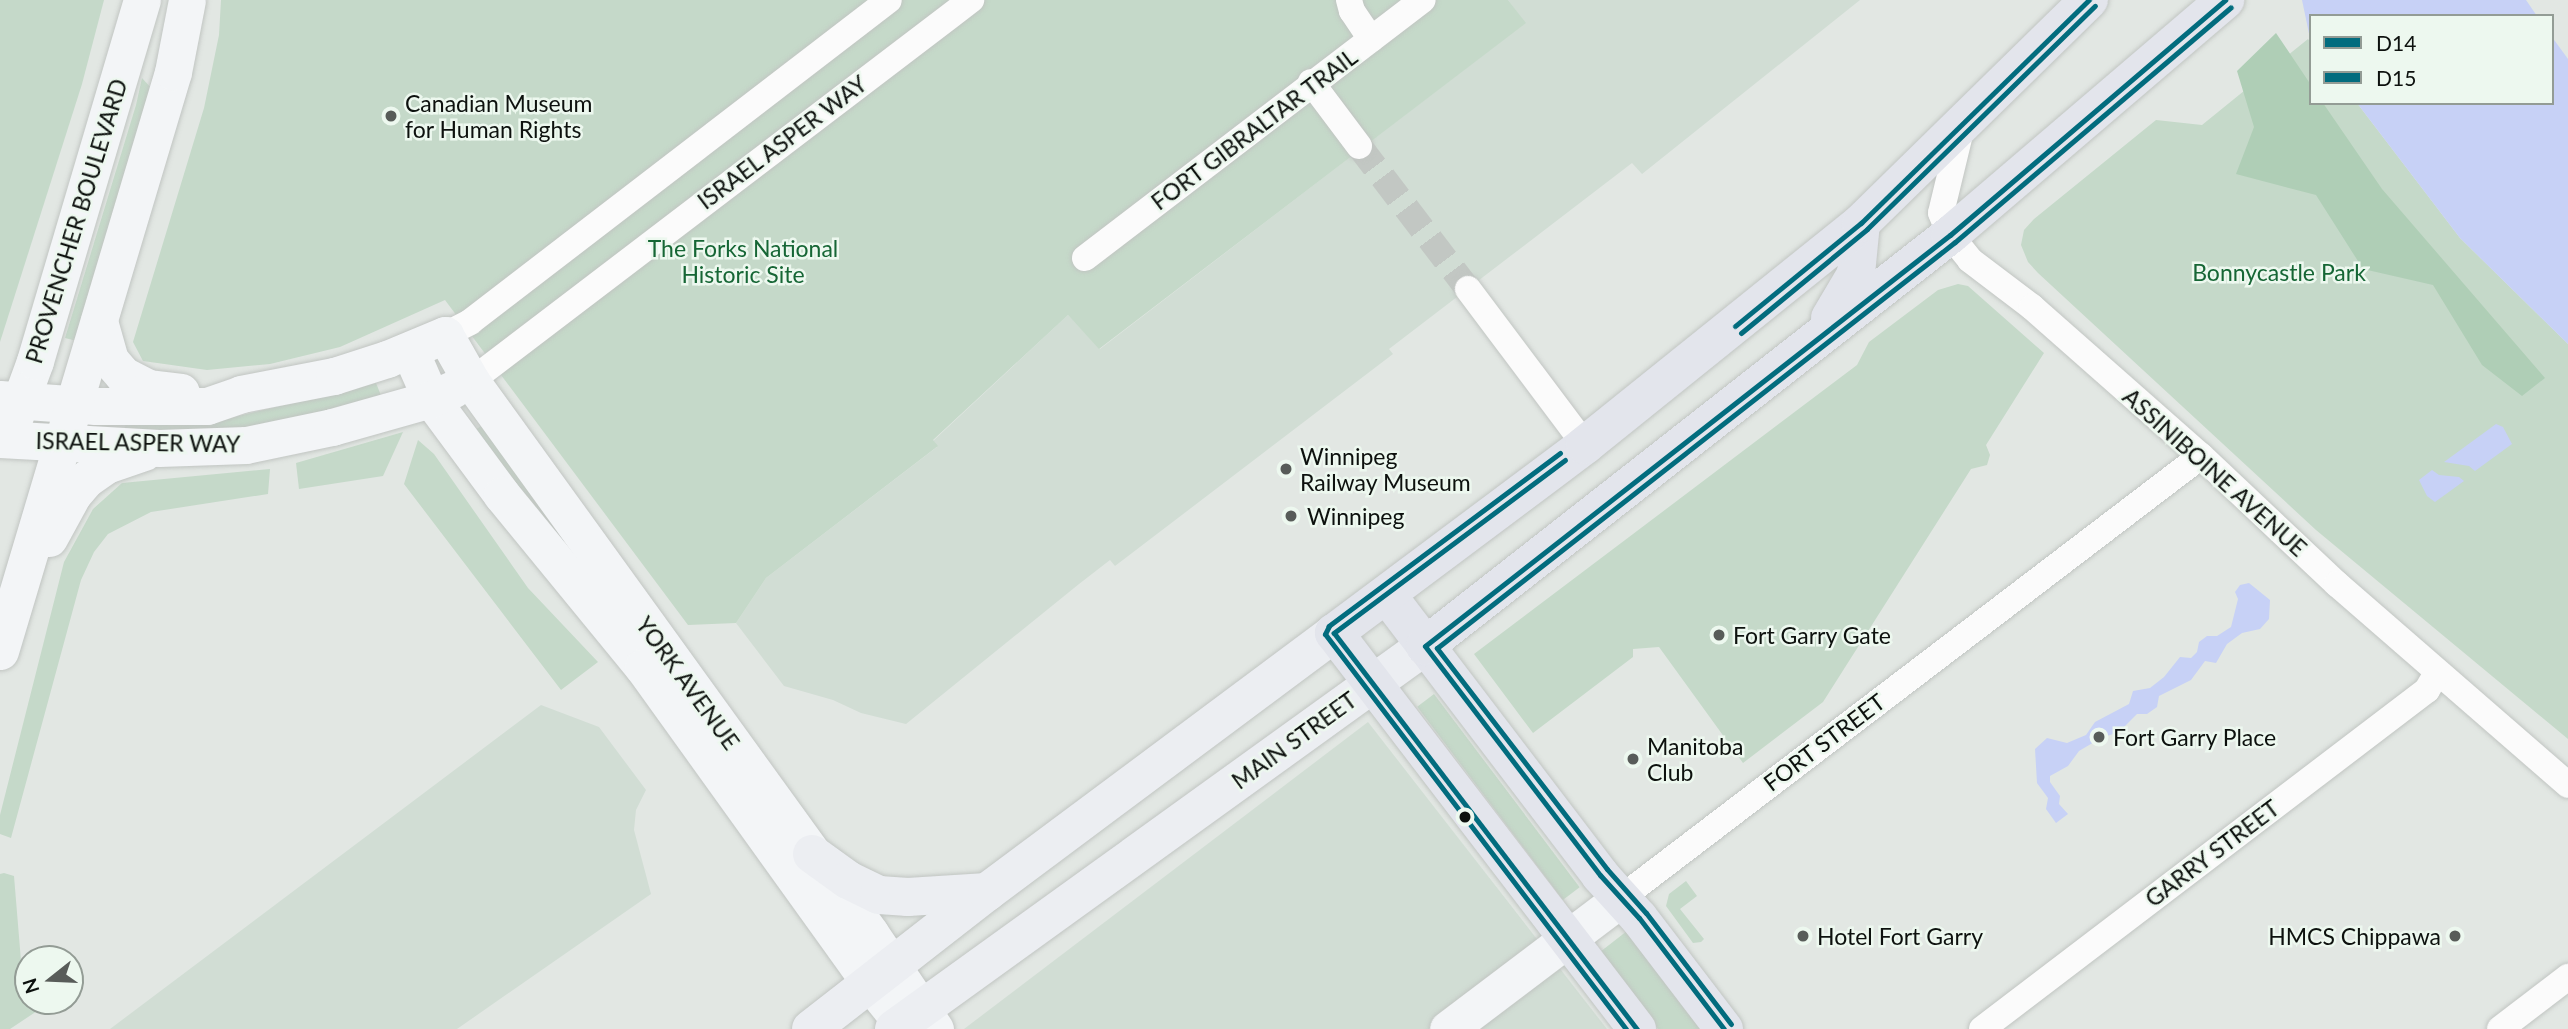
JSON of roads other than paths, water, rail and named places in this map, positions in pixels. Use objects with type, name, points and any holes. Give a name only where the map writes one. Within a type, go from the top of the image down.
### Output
[{"type":"highway","points":[[1637,1029],[1334,632],[1585,445],[1861,223],[2089,0]]},
{"type":"highway","name":"MAIN STREET","points":[[1425,646],[1950,234],[2216,8]]},
{"type":"highway","points":[[1818,337],[1856,274],[1861,223]]},
{"type":"highway","points":[[1387,595],[1600,875],[1724,1029]]},
{"type":"main road","name":"PROVENCHER BOULEVARD","points":[[2,446],[10,400],[142,0]]},
{"type":"main road","points":[[0,651],[173,72],[187,0]]},
{"type":"main road","points":[[99,321],[110,360],[134,382],[188,393],[241,394]]},
{"type":"main road","name":"ISRAEL ASPER WAY","points":[[10,400],[180,408],[207,406],[241,394],[302,384],[410,351],[445,335]]},
{"type":"main road","name":"YORK AVENUE","points":[[445,335],[471,381],[812,854],[881,975],[913,1023]]},
{"type":"main road","name":"YORK AVENUE","points":[[410,351],[431,399],[502,495],[643,667],[881,975]]},
{"type":"main road","name":"ISRAEL ASPER WAY","points":[[2,446],[62,443],[159,447],[246,445],[332,427],[431,399],[471,381]]},
{"type":"main road","points":[[0,651],[53,529],[73,494],[86,479],[106,465],[159,447]]},
{"type":"main road","points":[[811,1029],[987,892],[1334,632]]},
{"type":"main road","name":"MAIN STREET","points":[[913,1023],[1425,646]]},
{"type":"main road","points":[[812,854],[848,880],[879,895],[908,897],[987,892]]},
{"type":"main road","name":"FORT STREET","points":[[1448,1029],[1621,898]]},
{"type":"street","name":"ISRAEL ASPER WAY","points":[[445,335],[470,322],[889,0]]},
{"type":"street","name":"ISRAEL ASPER WAY","points":[[471,381],[971,0]]},
{"type":"street","points":[[1349,0],[1352,11],[1371,39]]},
{"type":"street","name":"FORT GIBRALTAR TRAIL","points":[[1085,258],[1311,82],[1423,0]]},
{"type":"street","points":[[1311,82],[1359,146]]},
{"type":"street","name":"ASSINIBOINE AVENUE","points":[[1962,124],[1941,213],[1950,234],[1970,260],[2032,307],[2437,673],[2568,785]]},
{"type":"street","points":[[1468,289],[1585,445]]},
{"type":"street","name":"FORT STREET","points":[[1621,898],[2201,457]]},
{"type":"street","name":"GARRY STREET","points":[[1982,1029],[2427,690],[2437,673]]},
{"type":"street","points":[[2500,1029],[2568,977]]},
{"type":"water","points":[[2302,0],[2526,0],[2536,14],[2309,14],[2309,33]]},
{"type":"water","points":[[2554,40],[2568,59],[2568,344],[2460,238],[2359,105],[2554,105]]},
{"type":"water","points":[[2496,424],[2503,427],[2512,444],[2475,471],[2469,466],[2444,462]]},
{"type":"water","points":[[2432,470],[2439,475],[2459,477],[2464,481],[2435,502],[2427,496],[2419,480]]},
{"type":"water","points":[[2249,583],[2270,600],[2269,619],[2260,629],[2242,633],[2227,644],[2216,663],[2205,661],[2191,680],[2159,696],[2157,707],[2147,714],[2137,714],[2119,732],[2101,738],[2079,751],[2068,766],[2050,776],[2050,782],[2060,796],[2059,804],[2068,814],[2056,823],[2046,809],[2048,798],[2037,783],[2035,749],[2047,738],[2067,743],[2086,735],[2095,722],[2129,704],[2133,691],[2150,688],[2164,677],[2180,657],[2191,658],[2197,652],[2199,642],[2207,636],[2217,636],[2231,627],[2238,599],[2235,592],[2240,585]]},
{"type":"tunnel","points":[[1359,146],[1468,289]]},
{"type":"place","name":"Canadian Museum for Human Rights","points":[[391,116]]},
{"type":"place","name":"Winnipeg Railway Museum","points":[[1286,469]]},
{"type":"place","name":"Winnipeg","points":[[1291,516]]},
{"type":"place","name":"Fort Garry Gate","points":[[1719,635]]},
{"type":"place","name":"Fort Garry Place","points":[[2099,737]]},
{"type":"place","name":"Manitoba Club","points":[[1633,759]]},
{"type":"place","name":"Hotel Fort Garry","points":[[1803,936]]},
{"type":"place","name":"HMCS Chippawa","points":[[2455,936]]},
{"type":"park label","name":"The Forks National Historic Site","points":[[743,261]]},
{"type":"park label","name":"Bonnycastle Park","points":[[2279,272]]}]
